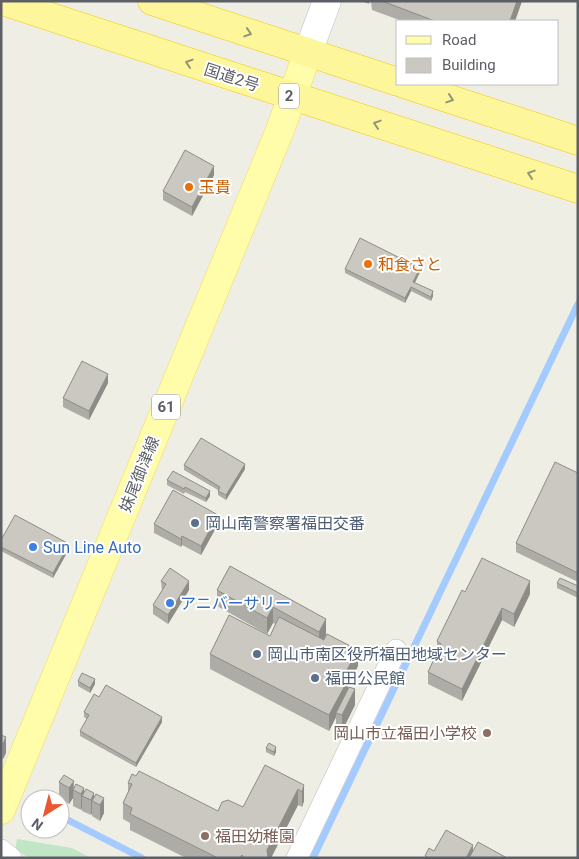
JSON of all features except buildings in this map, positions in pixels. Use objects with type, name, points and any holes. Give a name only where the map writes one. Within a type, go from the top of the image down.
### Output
[{"type":"highway","name":"国道2号","points":[[2,1],[578,190]]},
{"type":"highway","points":[[152,1],[396,81]]},
{"type":"highway","points":[[407,85],[578,141]]},
{"type":"main road","points":[[308,52],[326,1]]},
{"type":"main road","name":"妹尾御津線","points":[[3,807],[280,130],[308,52]]},
{"type":"street","points":[[297,858],[396,650]]},
{"type":"street","points":[[1,850],[11,858]]},
{"type":"green space","points":[[17,839],[72,848],[91,858],[29,858],[15,849]]},
{"type":"pier","points":[[7,753],[39,773],[32,789],[20,789],[20,810],[1,802],[1,768]]},
{"type":"waterway","points":[[313,858],[578,304]]},
{"type":"waterway","points":[[70,821],[142,858]]},
{"type":"place","name":"玉貴","points":[[189,187]]},
{"type":"place","name":"和食さと","points":[[368,264]]},
{"type":"place","name":"岡山南警察署福田交番","points":[[195,523]]},
{"type":"place","name":"Sun Line Auto","points":[[33,547]]},
{"type":"place","name":"アニバーサリー","points":[[170,603]]},
{"type":"place","name":"岡山市南区役所福田地域センター","points":[[257,654]]},
{"type":"place","name":"福田公民館","points":[[315,678]]},
{"type":"place","name":"岡山市立福田小学校","points":[[487,733]]},
{"type":"place","name":"福田幼稚園","points":[[205,836]]}]
